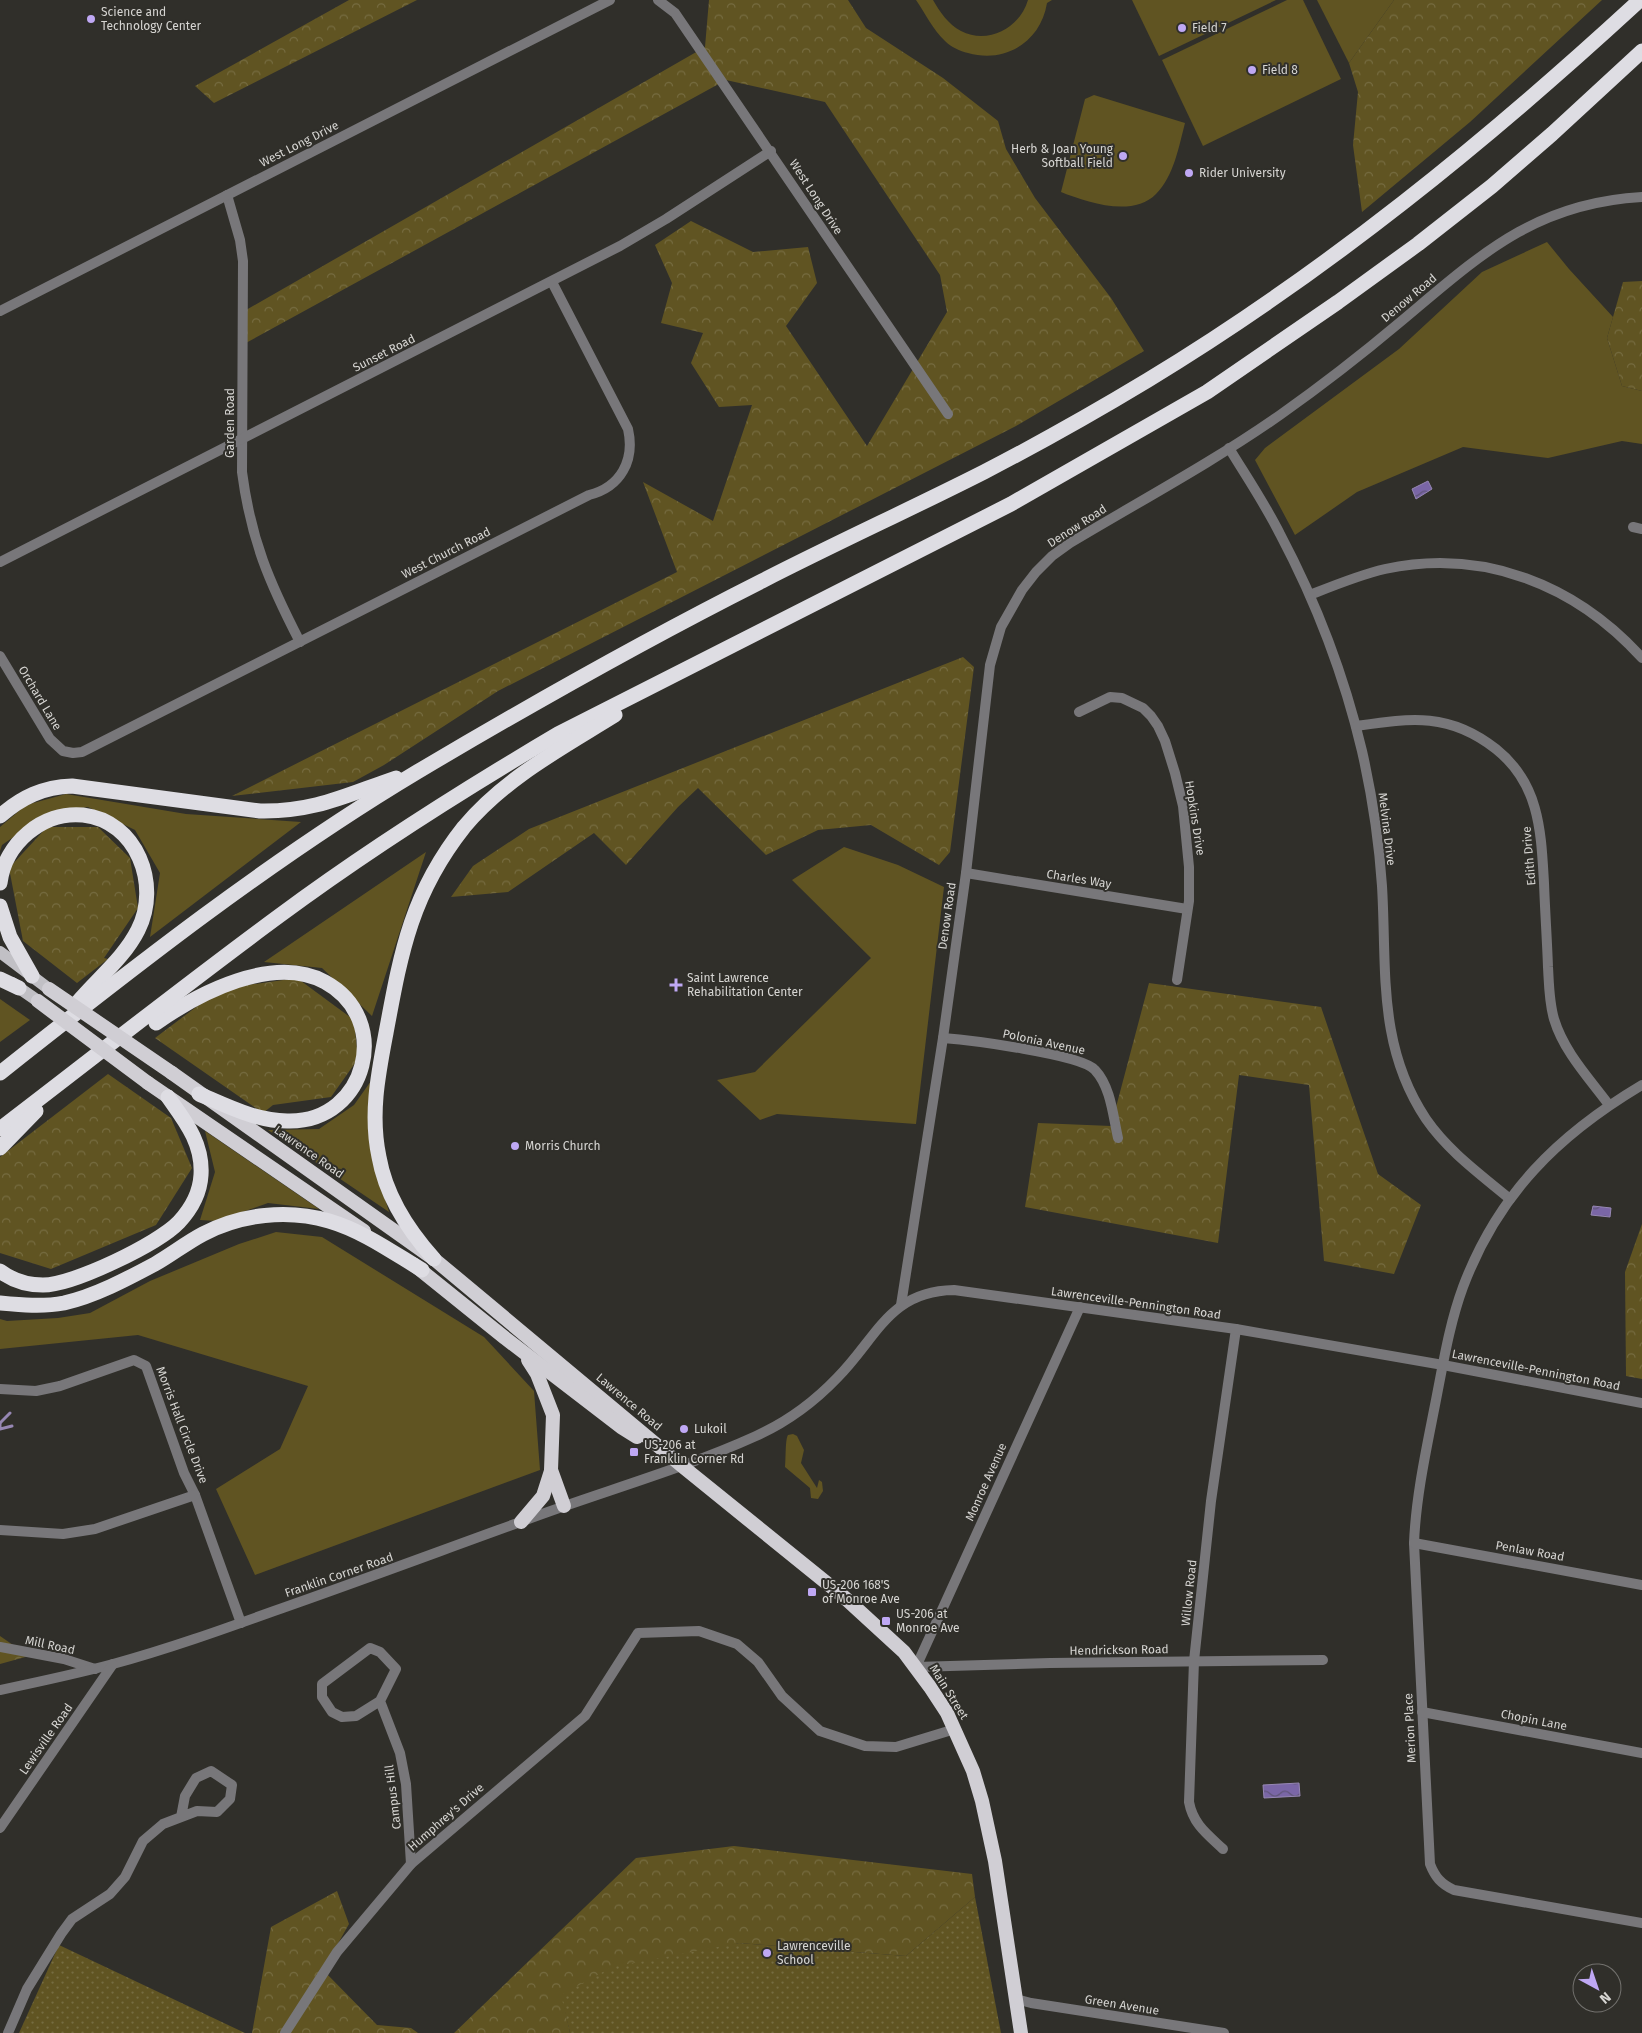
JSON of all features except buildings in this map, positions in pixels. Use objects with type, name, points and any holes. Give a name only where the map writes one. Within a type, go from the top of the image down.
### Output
[{"type":"highway","points":[[0,1071],[100,994],[260,876],[367,803],[426,767],[668,629],[991,468],[1069,426],[1185,357],[1327,261],[1416,193],[1525,103],[1640,0]]},
{"type":"highway","points":[[0,1129],[280,915],[488,775],[558,734],[1011,504],[1207,392],[1338,302],[1418,244],[1492,186],[1642,51]]},
{"type":"highway","points":[[434,1259],[410,1230],[394,1202],[384,1179],[375,1135],[376,1089],[400,958],[407,931],[419,900],[431,876],[449,848],[488,802],[508,784],[530,768],[697,664]]},
{"type":"highway","points":[[0,816],[13,805],[40,790],[72,786],[260,811],[286,812],[336,801],[426,767]]},
{"type":"highway","points":[[0,884],[6,862],[24,836],[44,822],[66,816],[84,815],[114,827],[135,848],[142,861],[148,888],[147,902],[138,930],[131,941],[53,1031]]},
{"type":"highway","points":[[0,906],[10,937],[32,976]]},
{"type":"highway","points":[[114,1043],[148,1028],[176,1008],[205,992],[225,984],[263,975],[283,974],[313,977],[337,990],[355,1011],[364,1037],[365,1052],[362,1066],[350,1092],[340,1104],[329,1111],[310,1119],[276,1121],[247,1113],[199,1094]]},
{"type":"highway","points":[[0,980],[19,988]]},
{"type":"highway","name":"Lawrence Road","points":[[49,989],[172,1073],[434,1259],[682,1466]]},
{"type":"highway","name":"Lawrence Road","points":[[38,1001],[148,1083],[422,1270],[524,1353],[621,1427],[682,1466]]},
{"type":"highway","points":[[0,1148],[75,1072]]},
{"type":"highway","points":[[0,1271],[30,1284],[57,1283],[100,1267],[133,1251],[178,1224],[194,1201],[200,1183],[201,1163],[194,1136],[168,1097]]},
{"type":"highway","points":[[0,1302],[21,1305],[64,1303],[121,1281],[216,1228],[243,1219],[264,1216],[306,1216],[347,1227],[366,1236],[422,1270]]},
{"type":"highway","points":[[521,1522],[543,1496],[549,1483],[553,1415],[537,1374],[524,1353]]},
{"type":"highway","name":"Main Street","points":[[682,1466],[844,1597],[888,1637],[916,1667],[930,1687],[955,1729],[973,1771],[995,1861],[1021,2033]]},
{"type":"highway","points":[[551,1470],[564,1506]]},
{"type":"main road","name":"Lawrence Road","points":[[0,952],[49,989]]},
{"type":"main road","name":"Lawrence Road","points":[[0,975],[38,1001]]},
{"type":"street","name":"West Long Drive","points":[[0,311],[610,0]]},
{"type":"street","name":"West Long Drive","points":[[658,0],[675,13],[771,151],[948,414]]},
{"type":"street","name":"Sunset Road","points":[[0,562],[620,246],[666,219],[771,151]]},
{"type":"street","name":"Garden Road","points":[[227,195],[240,240],[243,261],[242,472],[248,510],[256,544],[270,581],[300,642]]},
{"type":"street","name":"Denow Road","points":[[901,1305],[943,1038],[966,873],[990,665],[1001,626],[1010,609],[1036,572],[1052,556],[1070,543],[1229,448],[1280,414],[1327,380],[1472,262],[1506,238],[1528,226],[1576,208],[1600,202],[1642,197]]},
{"type":"street","name":"West Church Road","points":[[90,749],[580,499],[605,489],[622,474],[628,463],[631,451],[628,429],[552,282]]},
{"type":"street","name":"Melvina Drive","points":[[1229,448],[1279,531],[1310,595],[1333,652],[1356,726],[1371,797],[1378,842],[1382,886],[1387,1007],[1395,1053],[1414,1100],[1438,1135],[1454,1152],[1510,1198]]},
{"type":"street","points":[[1310,595],[1364,575],[1413,565],[1464,565],[1491,569],[1531,580],[1568,597],[1610,626],[1642,658]]},
{"type":"street","name":"Orchard Lane","points":[[0,656],[55,746],[63,751],[73,753],[90,749]]},
{"type":"street","name":"Hopkins Drive","points":[[1079,712],[1110,697],[1122,698],[1143,708],[1158,726],[1175,774],[1183,806],[1189,867],[1187,909],[1177,980]]},
{"type":"street","name":"Edith Drive","points":[[1356,726],[1416,719],[1452,725],[1486,742],[1506,759],[1523,780],[1531,797],[1541,831],[1549,988],[1554,1019],[1568,1050],[1609,1105]]},
{"type":"street","name":"Charles Way","points":[[966,873],[1187,909]]},
{"type":"street","name":"Polonia Avenue","points":[[943,1038],[992,1044],[1088,1063],[1102,1078],[1110,1100],[1118,1138]]},
{"type":"street","name":"Merion Place","points":[[1642,1085],[1582,1124],[1556,1146],[1510,1198],[1490,1230],[1463,1288],[1453,1319],[1418,1492],[1414,1543],[1430,1864],[1438,1880],[1454,1890],[1642,1923]]},
{"type":"street","name":"Lawrenceville-Pennington Road","points":[[682,1466],[759,1435],[798,1413],[822,1394],[840,1376],[890,1314],[901,1305],[926,1293],[954,1290],[1236,1329],[1443,1365],[1642,1403]]},
{"type":"street","name":"Monroe Avenue","points":[[916,1667],[1080,1307]]},
{"type":"street","name":"Willow Road","points":[[1223,1849],[1196,1823],[1189,1802],[1194,1661],[1211,1501],[1236,1329]]},
{"type":"street","name":"Morris Hall Circle Drive","points":[[0,1389],[36,1391],[60,1386],[134,1360],[146,1366],[184,1473],[195,1495],[241,1622]]},
{"type":"street","name":"Franklin Corner Road","points":[[0,1690],[113,1664],[241,1622],[447,1550],[564,1506],[682,1466]]},
{"type":"street","name":"Morris Hall Circle Drive","points":[[0,1530],[63,1534],[95,1529],[195,1495]]},
{"type":"street","name":"Penlaw Road","points":[[1414,1543],[1642,1584]]},
{"type":"street","name":"Humphrey's Drive","points":[[285,2033],[336,1952],[411,1864],[585,1716],[638,1634],[699,1631],[737,1644],[758,1662],[782,1696],[820,1731],[865,1746],[896,1747],[955,1729]]},
{"type":"street","name":"Mill Road","points":[[0,1647],[64,1659],[95,1668]]},
{"type":"street","points":[[370,1648],[380,1652],[396,1669],[380,1701],[356,1716],[342,1717],[332,1712],[322,1697],[322,1684],[370,1648]]},
{"type":"street","name":"Hendrickson Road","points":[[916,1667],[1323,1660]]},
{"type":"street","name":"Lewisville Road","points":[[0,1828],[113,1664]]},
{"type":"street","name":"Campus Hill","points":[[380,1701],[400,1753],[406,1784],[411,1864]]},
{"type":"street","name":"Chopin Lane","points":[[1422,1712],[1642,1753]]},
{"type":"street","points":[[8,2033],[27,1989],[72,1919],[110,1894],[125,1877],[143,1841],[163,1824],[197,1812],[218,1812],[230,1798],[232,1785],[211,1771],[196,1778],[185,1796],[181,1817]]},
{"type":"street","name":"Green Avenue","points":[[1016,1999],[1030,2004],[1224,2033]]},
{"type":"green space","points":[[349,0],[417,0],[214,103],[195,86]]},
{"type":"green space","points":[[709,0],[848,0],[866,28],[943,78],[998,121],[1006,149],[1035,198],[1111,298],[1144,351],[1016,426],[498,691],[384,765],[353,782],[232,796],[677,572],[643,482],[713,521],[752,405],[719,407],[691,363],[703,333],[661,323],[672,283],[655,245],[691,221],[753,252],[808,247],[817,283],[786,326],[867,446],[947,312],[940,275],[825,102],[726,80],[244,344],[246,310],[705,47]]},
{"type":"green space","points":[[916,0],[933,0],[945,17],[956,28],[971,35],[982,36],[992,35],[1010,26],[1018,19],[1028,0],[1052,0],[1047,3],[1037,28],[1019,46],[1008,52],[982,56],[962,51],[947,43],[937,32]]},
{"type":"green space","name":"Field 7","points":[[1132,0],[1276,0],[1159,56]]},
{"type":"green space","name":"Field 8","points":[[1287,0],[1303,0],[1341,79],[1203,146],[1162,60]]},
{"type":"green space","points":[[1317,0],[1394,0],[1349,63]]},
{"type":"green space","points":[[1394,0],[1602,0],[1470,122],[1362,212],[1353,145],[1358,92],[1349,63]]},
{"type":"green space","name":"Herb & Joan Young Softball Field","points":[[1094,95],[1185,123],[1172,170],[1162,187],[1146,201],[1122,207],[1109,206],[1083,200],[1061,192],[1085,99]]},
{"type":"green space","points":[[1547,242],[1613,317],[1607,338],[1622,386],[1642,391],[1642,444],[1622,441],[1548,458],[1463,447],[1357,492],[1295,535],[1255,460],[1265,448],[1399,349],[1482,272]]},
{"type":"green space","points":[[1642,281],[1642,391],[1622,386],[1607,338],[1623,282]]},
{"type":"green space","points":[[963,657],[974,667],[950,852],[939,865],[871,825],[818,830],[766,855],[698,788],[678,807],[626,865],[594,833],[508,892],[451,897],[473,866],[529,829]]},
{"type":"green space","points":[[66,794],[186,814],[301,822],[150,937],[160,873],[135,830],[88,807],[48,813],[2,845],[0,851],[0,827],[26,805]]},
{"type":"green space","points":[[47,827],[98,827],[130,858],[138,908],[104,958],[108,959],[77,983],[23,941],[9,868]]},
{"type":"green space","points":[[844,847],[898,865],[944,887],[916,1124],[777,1114],[760,1120],[717,1080],[755,1072],[871,958],[792,880]]},
{"type":"green space","points":[[426,852],[372,1016],[322,968],[264,962]]},
{"type":"green space","points":[[297,978],[354,1020],[358,1059],[331,1097],[273,1105],[263,1113],[155,1038],[220,989]]},
{"type":"green space","points":[[1149,983],[1321,1007],[1378,1174],[1421,1205],[1394,1274],[1324,1261],[1309,1085],[1239,1075],[1218,1243],[1025,1207],[1038,1123],[1111,1126]]},
{"type":"green space","points":[[0,999],[30,1020],[0,1042]]},
{"type":"green space","points":[[108,1074],[171,1118],[192,1168],[156,1225],[51,1269],[0,1253],[0,1157]]},
{"type":"green space","points":[[371,1081],[372,1157],[389,1212],[268,1130],[319,1129],[354,1105]]},
{"type":"green space","points":[[205,1131],[319,1209],[268,1203],[217,1221],[200,1220],[215,1172]]},
{"type":"green space","points":[[1642,1224],[1642,1379],[1626,1376],[1625,1272]]},
{"type":"green space","points":[[276,1232],[322,1237],[484,1337],[534,1391],[540,1470],[255,1575],[216,1489],[280,1449],[308,1386],[138,1335],[0,1349],[0,1319],[7,1321],[58,1318],[90,1313],[150,1281],[239,1244]]},
{"type":"green space","points":[[793,1434],[797,1436],[804,1450],[801,1463],[817,1488],[819,1480],[822,1482],[823,1491],[818,1499],[811,1498],[810,1488],[785,1467],[787,1437]]},
{"type":"green space","points":[[0,1636],[29,1656],[0,1664]]},
{"type":"green space","points":[[734,1846],[972,1874],[975,1897],[906,1956],[739,1943],[562,1995],[570,2033],[454,2033],[636,1858]]},
{"type":"green space","points":[[337,1891],[349,1924],[323,1970],[377,2025],[411,2028],[418,2033],[252,2033],[271,1927]]},
{"type":"green space","points":[[975,1897],[1001,2033],[570,2033],[561,1995],[612,1967],[739,1943],[906,1956]]},
{"type":"green space","points":[[59,1945],[245,2033],[19,2033]]},
{"type":"water","points":[[1428,481],[1432,489],[1416,499],[1412,489]]},
{"type":"water","points":[[1593,1206],[1611,1208],[1610,1217],[1591,1215]]},
{"type":"water","points":[[1299,1783],[1300,1796],[1264,1798],[1263,1785]]},
{"type":"waterway","points":[[0,1423],[10,1413]]},
{"type":"waterway","points":[[0,1423],[0,1429],[12,1426]]},
{"type":"place","name":"Science and Technology Center","points":[[91,19]]},
{"type":"place","name":"Field 7","points":[[1182,28]]},
{"type":"place","name":"Field 8","points":[[1252,70]]},
{"type":"place","name":"Herb & Joan Young Softball Field","points":[[1123,156]]},
{"type":"place","name":"Rider University","points":[[1189,173]]},
{"type":"place","name":"Saint Lawrence Rehabilitation Center","points":[[676,985]]},
{"type":"place","name":"Morris Church","points":[[515,1146]]},
{"type":"place","name":"Lukoil","points":[[684,1429]]},
{"type":"place","name":"US-206 at Franklin Corner Rd","points":[[634,1452]]},
{"type":"place","name":"US-206 168'S of Monroe Ave","points":[[812,1592]]},
{"type":"place","name":"US-206 at Monroe Ave","points":[[886,1621]]},
{"type":"place","name":"Lawrenceville School","points":[[767,1953]]}]
